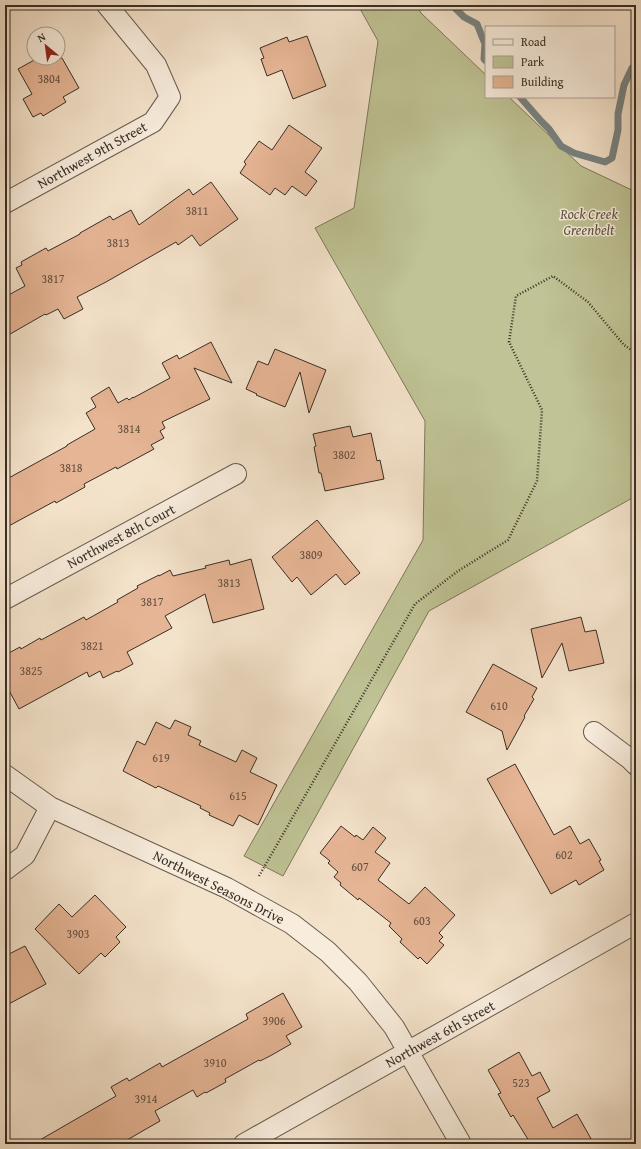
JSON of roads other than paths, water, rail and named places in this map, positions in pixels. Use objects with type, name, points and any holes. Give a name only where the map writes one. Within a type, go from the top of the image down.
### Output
[{"type":"street","name":"Northwest 9th Street","points":[[5,203],[153,122],[170,97],[156,65],[107,5]]},
{"type":"street","name":"Northwest 8th Court","points":[[5,599],[236,474]]},
{"type":"street","points":[[594,732],[630,759],[636,766]]},
{"type":"street","name":"Northwest Seasons Drive","points":[[5,775],[50,807],[227,888],[292,924],[328,952],[358,982],[394,1027],[461,1144]]},
{"type":"street","points":[[5,870],[25,855],[50,807]]},
{"type":"street","name":"Northwest 6th Street","points":[[244,1144],[636,924]]},
{"type":"waterway","points":[[452,5],[464,17],[477,24],[485,44]]},
{"type":"waterway","points":[[485,44],[485,60]]},
{"type":"waterway","points":[[521,98],[549,129],[561,146],[574,153],[605,162],[612,158],[618,130],[618,114],[624,85],[632,68],[636,66]]},
{"type":"park label","name":"Rock Creek Greenbelt","points":[[589,222]]}]
